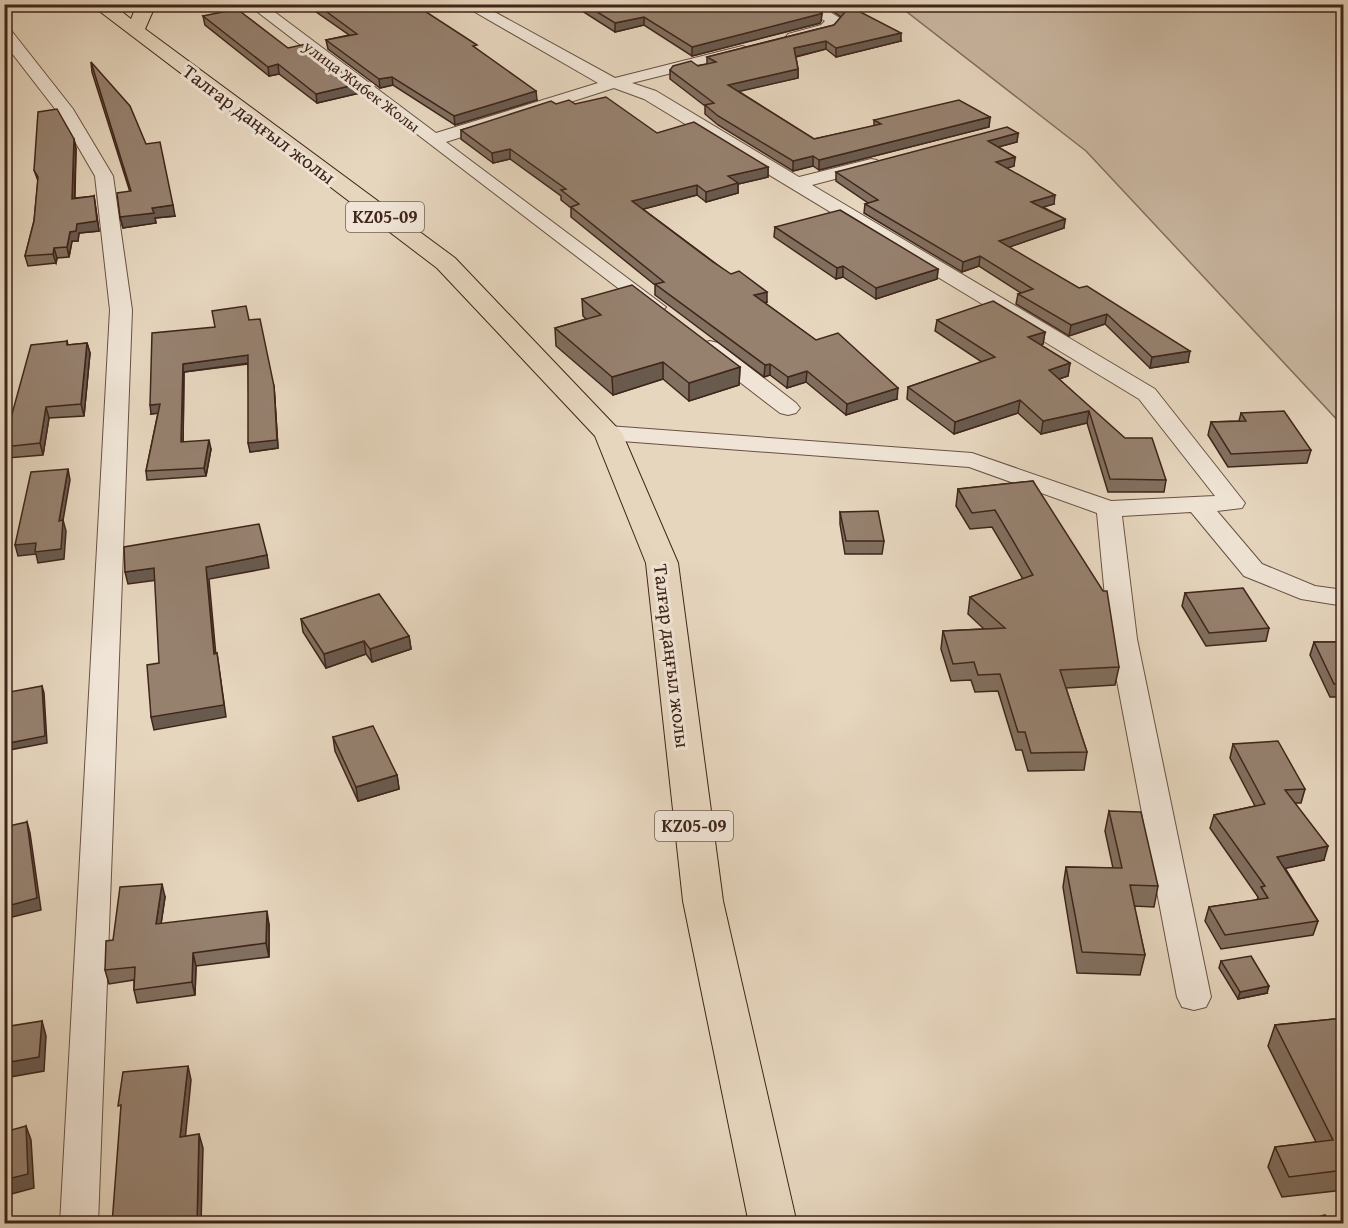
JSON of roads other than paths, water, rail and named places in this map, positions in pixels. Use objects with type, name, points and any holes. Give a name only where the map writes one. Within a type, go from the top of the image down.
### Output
[{"type":"main road","name":"Талғар даңғыл жолы","points":[[99,4],[446,263],[608,432],[662,563],[703,901],[773,1224]]},
{"type":"main road","points":[[135,31],[147,4]]},
{"type":"street","name":"улица Жибек Жолы","points":[[254,4],[433,140],[614,83],[754,48]]},
{"type":"street","points":[[468,4],[600,78],[650,95],[1147,394],[1233,503],[1109,509],[972,460],[608,432]]},
{"type":"street","points":[[777,42],[827,28],[835,20],[804,4]]},
{"type":"street","points":[[4,32],[67,113],[104,176],[121,310],[79,1224]]},
{"type":"street","points":[[433,140],[667,316]]},
{"type":"street","points":[[797,183],[886,160]]},
{"type":"street","points":[[695,337],[788,408]]},
{"type":"street","points":[[1198,505],[1252,570],[1311,593],[1344,598]]},
{"type":"street","points":[[1109,509],[1123,639],[1194,997]]}]
